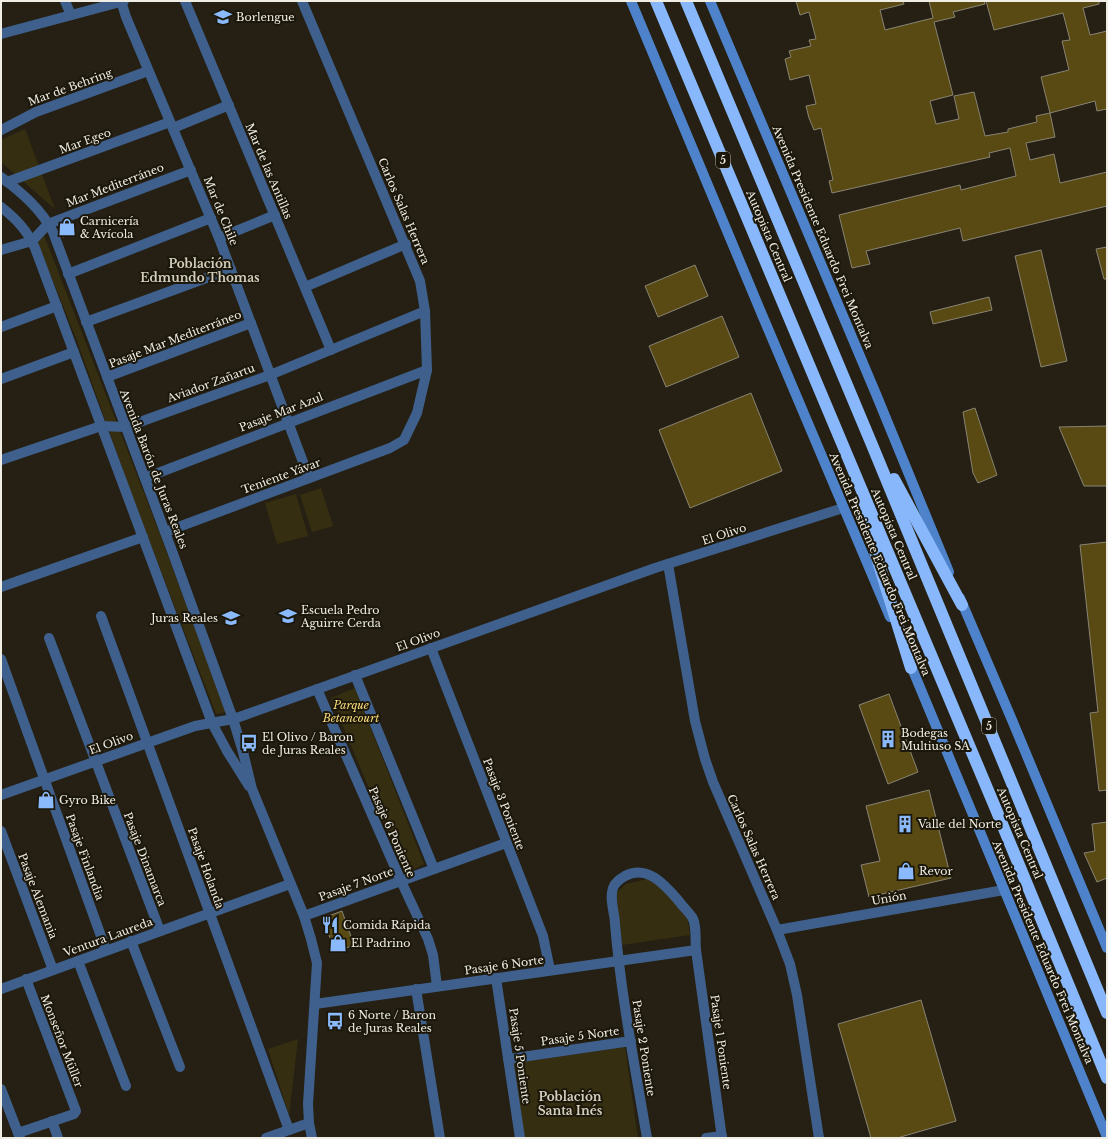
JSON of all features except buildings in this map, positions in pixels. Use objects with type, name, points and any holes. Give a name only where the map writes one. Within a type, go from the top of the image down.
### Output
[{"type":"highway","name":"Autopista Central","points":[[656,1],[844,446],[1107,1078]]},
{"type":"highway","name":"Autopista Central","points":[[686,1],[870,440],[1107,1013]]},
{"type":"highway","points":[[870,440],[906,501],[962,605]]},
{"type":"highway","points":[[844,446],[911,668]]},
{"type":"main road","name":"Avenida Presidente Eduardo Frei Montalva","points":[[631,1],[1107,1137]]},
{"type":"main road","name":"Avenida Presidente Eduardo Frei Montalva","points":[[710,1],[1107,948]]},
{"type":"street","points":[[65,1],[71,15]]},
{"type":"street","points":[[1,34],[123,1]]},
{"type":"street","name":"Mar de Chile","points":[[123,1],[126,17],[219,238],[309,478]]},
{"type":"street","name":"Mar de las Antillas","points":[[185,1],[331,350]]},
{"type":"street","name":"Carlos Salas Herrera","points":[[302,1],[406,244],[420,281],[425,311],[427,370],[418,413],[404,440]]},
{"type":"street","name":"Mar de Behring","points":[[1,130],[36,112],[148,71]]},
{"type":"street","name":"Mar Egeo","points":[[4,180],[229,105]]},
{"type":"street","name":"Mar Mediterráneo","points":[[48,224],[191,170]]},
{"type":"street","name":"Avenida Barón de Juras Reales","points":[[4,180],[33,204],[53,232],[165,532],[244,752],[252,789],[304,916],[317,963],[308,1104],[309,1123],[312,1138]]},
{"type":"street","name":"Avenida Barón de Juras Reales","points":[[1,207],[18,222],[32,241],[212,723],[236,768],[252,789]]},
{"type":"street","points":[[219,238],[275,215]]},
{"type":"street","points":[[68,274],[211,218]]},
{"type":"street","points":[[1,250],[32,241],[48,224]]},
{"type":"street","points":[[305,288],[406,244]]},
{"type":"street","points":[[86,322],[231,269]]},
{"type":"street","points":[[1,327],[57,306]]},
{"type":"street","name":"Aviador Zañartu","points":[[1,460],[101,426],[126,427],[270,375],[425,311]]},
{"type":"street","name":"Pasaje Mar Mediterráneo","points":[[107,378],[251,323]]},
{"type":"street","points":[[1,379],[74,352]]},
{"type":"street","name":"Pasaje Mar Azul","points":[[145,478],[427,370]]},
{"type":"street","name":"Teniente Yávar","points":[[165,532],[390,448],[404,440]]},
{"type":"street","name":"El Olivo","points":[[1,795],[195,726],[232,719],[668,564],[843,508]]},
{"type":"street","points":[[1,587],[143,538]]},
{"type":"street","name":"Carlos Salas Herrera","points":[[668,564],[695,722],[703,753],[713,782],[777,930],[790,964],[797,995],[819,1138]]},
{"type":"street","name":"Pasaje Holanda","points":[[101,616],[289,1130]]},
{"type":"street","name":"Pasaje Dinamarca","points":[[49,638],[160,931]]},
{"type":"street","name":"Pasaje 3 Poniente","points":[[430,648],[543,936],[550,970]]},
{"type":"street","name":"Pasaje Finlandia","points":[[1,660],[106,950]]},
{"type":"street","points":[[355,675],[434,869]]},
{"type":"street","name":"Pasaje 6 Poniente","points":[[317,689],[431,948],[437,986]]},
{"type":"street","name":"Pasaje Alemania","points":[[1,831],[53,970]]},
{"type":"street","name":"Pasaje 7 Norte","points":[[304,916],[506,843]]},
{"type":"street","name":"Pasaje 1 Poniente","points":[[618,961],[612,897],[613,887],[618,880],[631,873],[647,873],[665,886],[692,917],[694,924],[696,950],[722,1137]]},
{"type":"street","name":"Ventura Laureda","points":[[1,989],[290,884]]},
{"type":"street","name":"Unión","points":[[777,930],[1004,890]]},
{"type":"street","points":[[131,941],[180,1067]]},
{"type":"street","name":"Pasaje 6 Norte","points":[[315,1004],[696,950]]},
{"type":"street","points":[[78,961],[126,1086]]},
{"type":"street","name":"Pasaje 2 Poniente","points":[[618,961],[646,1138]]},
{"type":"street","name":"Pasaje 5 Poniente","points":[[496,978],[520,1138]]},
{"type":"street","name":"Monseñor Müller","points":[[26,980],[76,1111],[74,1114],[52,1121]]},
{"type":"street","points":[[416,989],[440,1138]]},
{"type":"street","name":"Pasaje 5 Norte","points":[[508,1059],[631,1041]]},
{"type":"street","points":[[1,1089],[19,1135],[52,1121],[58,1138]]},
{"type":"street","points":[[266,1138],[309,1123]]},
{"type":"street","points":[[706,1138],[722,1137]]},
{"type":"green space","points":[[25,129],[55,209],[1,162],[1,140]]},
{"type":"green space","points":[[44,235],[161,537],[226,712],[216,714],[131,493],[76,338],[36,239]]},
{"type":"green space","points":[[321,488],[333,526],[312,532],[300,495]]},
{"type":"green space","points":[[296,494],[308,536],[277,544],[265,503]]},
{"type":"green space","name":"Parque Betancourt","points":[[355,688],[424,864],[405,874],[331,698]]},
{"type":"green space","points":[[647,879],[664,888],[687,915],[690,935],[622,945],[616,893],[626,884]]},
{"type":"green space","points":[[298,1039],[289,1115],[268,1049]]},
{"type":"green space","points":[[625,1047],[638,1138],[524,1138],[514,1063]]},
{"type":"place","name":"Borlengue","points":[[223,17]]},
{"type":"place","name":"Carnicería & Avícola","points":[[67,227]]},
{"type":"place","name":"Escuela Pedro Aguirre Cerda","points":[[288,616]]},
{"type":"place","name":"Juras Reales","points":[[231,618]]},
{"type":"place","name":"Bodegas Multiuso SA","points":[[888,739]]},
{"type":"place","name":"El Olivo / Baron de Juras Reales","points":[[249,743]]},
{"type":"place","name":"Gyro Bike","points":[[46,800]]},
{"type":"place","name":"Valle del Norte","points":[[905,824]]},
{"type":"place","name":"Revor","points":[[906,871]]},
{"type":"place","name":"Comida Rápida","points":[[330,925]]},
{"type":"place","name":"El Padrino","points":[[338,943]]},
{"type":"place","name":"6 Norte / Baron de Juras Reales","points":[[335,1021]]},
{"type":"district","name":"Población Edmundo Thomas","points":[[200,270]]},
{"type":"district","name":"Población Santa Inés","points":[[570,1103]]}]
